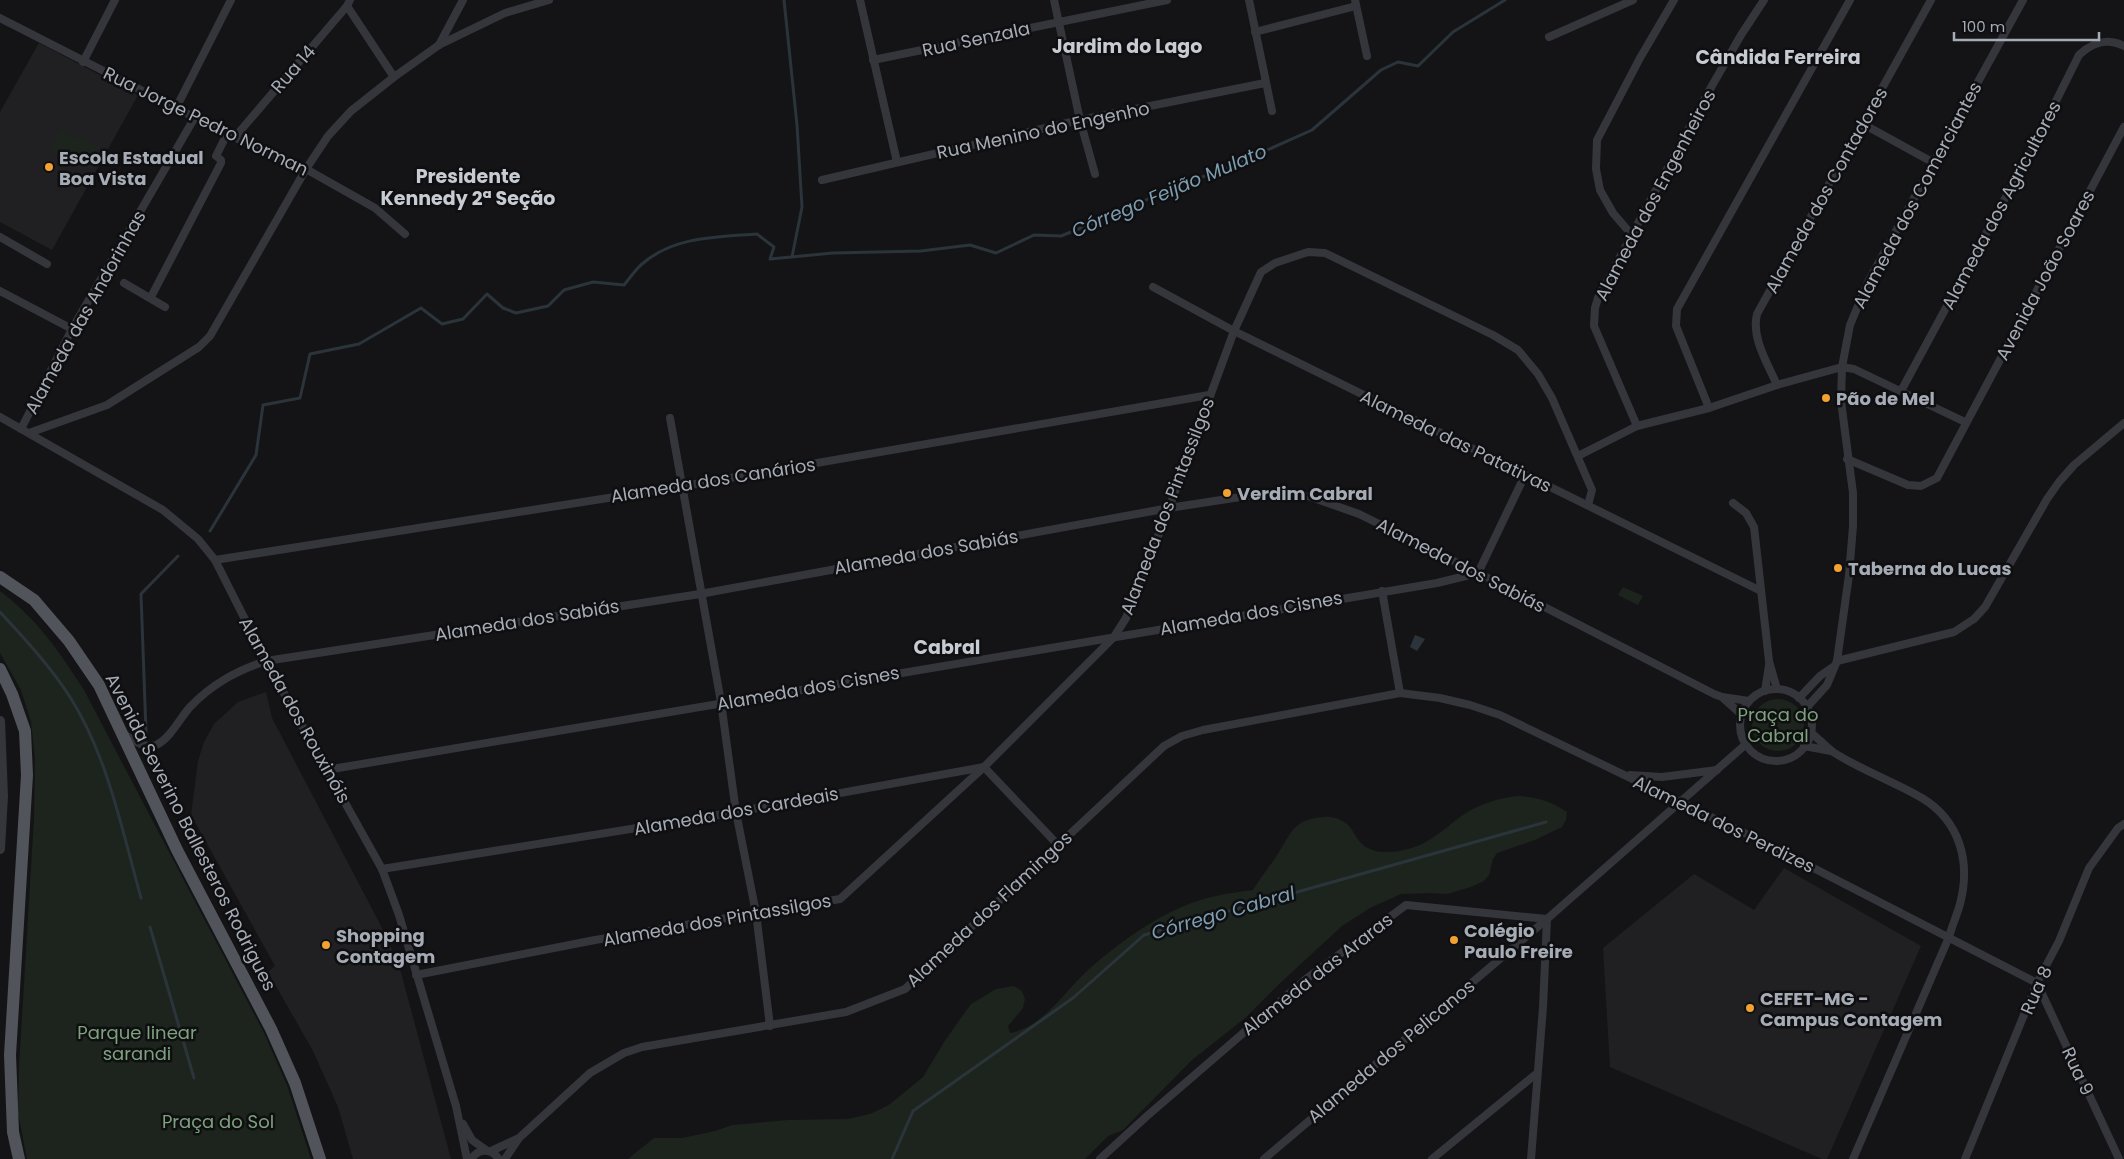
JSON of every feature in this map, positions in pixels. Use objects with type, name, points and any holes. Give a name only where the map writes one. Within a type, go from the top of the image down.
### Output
[{"type":"main road","name":"Avenida Severino Ballesteros Rodrigues","points":[[0,577],[34,600],[69,641],[99,686],[177,850],[271,1029],[295,1083],[320,1159]]},
{"type":"main road","points":[[0,669],[12,694],[25,731],[26,749],[26,785],[10,1055],[13,1132],[19,1159]]},
{"type":"street","points":[[83,62],[114,0]]},
{"type":"street","points":[[176,108],[232,0]]},
{"type":"street","points":[[439,45],[463,0]]},
{"type":"street","points":[[29,433],[107,405],[199,347],[210,336],[306,169],[334,130],[352,111],[394,77],[439,45],[505,13],[549,0]]},
{"type":"street","points":[[860,0],[872,60],[898,162]]},
{"type":"street","points":[[1054,0],[1080,120],[1095,174]]},
{"type":"street","name":"Rua Senzala","points":[[872,60],[1167,0]]},
{"type":"street","points":[[1249,0],[1272,111]]},
{"type":"street","points":[[1549,36],[1634,0]]},
{"type":"street","points":[[1631,234],[1613,213],[1600,190],[1596,169],[1597,140],[1640,58],[1674,0]]},
{"type":"street","name":"Alameda dos Engenheiros","points":[[1637,426],[1594,326],[1595,308],[1602,288],[1709,91],[1741,35],[1764,0]]},
{"type":"street","points":[[1709,408],[1676,326],[1677,309],[1850,0]]},
{"type":"street","name":"Alameda dos Contadores","points":[[1777,385],[1756,334],[1757,314],[1931,0]]},
{"type":"street","name":"Alameda dos Comerciantes","points":[[1807,707],[1827,685],[1835,664],[1850,568],[1854,526],[1853,493],[1847,459],[1841,401],[1844,347],[1857,304],[2023,0]]},
{"type":"street","points":[[349,3],[394,77]]},
{"type":"street","name":"Rua 14","points":[[235,137],[349,3]]},
{"type":"street","points":[[1256,32],[1356,3],[1367,56]]},
{"type":"street","name":"Rua Jorge Pedro Norman","points":[[0,18],[227,134],[306,169],[376,208],[404,234]]},
{"type":"street","name":"Alameda dos Agricultores","points":[[1901,391],[2034,145],[2079,56],[2088,47],[2102,41],[2120,44]]},
{"type":"street","name":"Rua Menino do Engenho","points":[[822,180],[1080,120],[1265,83]]},
{"type":"street","name":"Alameda das Andorinhas","points":[[21,429],[72,329],[195,118]]},
{"type":"street","points":[[1863,124],[1934,163]]},
{"type":"street","name":"Avenida João Soares","points":[[1847,459],[1908,485],[1921,486],[1937,478],[2124,127]]},
{"type":"street","points":[[151,297],[221,163],[221,160],[216,156],[227,134]]},
{"type":"street","points":[[0,237],[47,264]]},
{"type":"street","name":"Alameda dos Pintassilgos","points":[[416,975],[595,940],[840,899],[984,767],[1114,637],[1126,618],[1169,508],[1234,331],[1262,272],[1275,263],[1308,252],[1325,253],[1494,335],[1518,350],[1538,374],[1552,398],[1592,490],[1588,505]]},
{"type":"street","points":[[124,282],[165,307]]},
{"type":"street","name":"Alameda das Patativas","points":[[1153,287],[1234,331],[1761,591]]},
{"type":"street","points":[[0,291],[72,329]]},
{"type":"street","points":[[1578,456],[1637,426],[1709,408],[1777,385],[1842,367],[1854,369],[1966,422]]},
{"type":"street","name":"Alameda dos Canários","points":[[215,560],[684,486],[1209,395]]},
{"type":"street","name":"Alameda dos Rouxinóis","points":[[0,417],[163,510],[198,539],[215,560],[266,661],[382,869],[399,915],[456,1106],[469,1159]]},
{"type":"street","points":[[670,418],[684,486],[700,594],[721,702],[736,812],[756,913],[770,1026]]},
{"type":"street","points":[[1799,698],[1820,676],[1835,664],[1954,632],[1974,619],[1985,607],[2047,499],[2059,482],[2074,465],[2124,423]]},
{"type":"street","points":[[1478,573],[1525,475]]},
{"type":"street","name":"Alameda dos Sabiás","points":[[122,733],[140,745],[155,745],[166,738],[191,706],[216,683],[240,669],[266,661],[700,594],[1169,508],[1260,494],[1308,496],[1359,514],[1722,697],[1742,715]]},
{"type":"street","points":[[1733,503],[1746,513],[1754,528],[1769,660],[1778,689]]},
{"type":"street","name":"Alameda dos Cisnes","points":[[326,770],[1437,583],[1478,573]]},
{"type":"street","points":[[1382,591],[1400,694]]},
{"type":"street","points":[[1765,691],[1769,660]]},
{"type":"street","points":[[1778,689],[1788,691],[1799,698],[1807,707],[1812,723],[1804,746],[1789,758],[1768,760],[1758,756],[1746,745],[1740,731],[1742,715],[1749,701],[1757,694],[1778,689]]},
{"type":"street","name":"Alameda dos Perdizes","points":[[1400,694],[1440,698],[1500,715],[1681,802],[2037,983]]},
{"type":"street","name":"Alameda dos Flamingos","points":[[505,1159],[518,1138],[590,1073],[624,1053],[642,1047],[846,1012],[905,989],[1164,746],[1182,736],[1203,730],[1400,694]]},
{"type":"street","name":"Alameda dos Sabiás","points":[[1722,697],[1749,701]]},
{"type":"street","points":[[0,720],[2,796],[0,849]]},
{"type":"street","points":[[1810,732],[1833,751],[1936,807],[1957,834],[1962,852],[1964,878],[1960,904],[1949,937],[1853,1159]]},
{"type":"street","name":"Alameda dos Pelicanos","points":[[1264,1159],[1547,918],[1746,745]]},
{"type":"street","points":[[1804,746],[1833,751]]},
{"type":"street","points":[[984,767],[1058,845]]},
{"type":"street","name":"Alameda dos Cardeais","points":[[382,869],[736,812],[984,767]]},
{"type":"street","points":[[1625,775],[1662,778],[1718,770]]},
{"type":"street","name":"Rua 8","points":[[1965,1159],[2037,983],[2059,941],[2089,868],[2121,826]]},
{"type":"street","name":"Alameda das Araras","points":[[1100,1159],[1306,979],[1406,905],[1547,918]]},
{"type":"street","points":[[1530,1159],[1543,1007],[1547,918]]},
{"type":"street","name":"Rua 9","points":[[2037,983],[2119,1159]]},
{"type":"street","points":[[1432,1159],[1536,1074]]},
{"type":"street","name":"Alameda dos Rouxinóis","points":[[456,1106],[472,1140],[499,1159]]},
{"type":"street","name":"Alameda dos Flamingos","points":[[469,1159],[476,1153],[489,1151],[518,1138]]},
{"type":"shaded area","name":"Escola Estadual Boa Vista","points":[[39,43],[138,95],[52,250],[0,222],[0,112]]},
{"type":"shaded area","points":[[1415,635],[1425,639],[1417,651],[1410,647]]},
{"type":"shaded area","name":"Shopping Contagem","points":[[266,692],[272,718],[380,924],[399,965],[451,1159],[353,1159],[338,1107],[313,1051],[268,972],[275,966],[191,815],[198,761],[204,742],[214,724],[238,702]]},
{"type":"shaded area","name":"CEFET-MG - Campus Contagem","points":[[1784,868],[1921,946],[1827,1159],[1822,1159],[1610,1067],[1603,948],[1694,874],[1754,910]]},
{"type":"green space","points":[[60,130],[99,147],[90,166],[51,149]]},
{"type":"green space","points":[[1623,587],[1643,596],[1638,605],[1618,595]]},
{"type":"green space","name":"Parque linear sarandi","points":[[0,591],[37,625],[66,662],[84,690],[264,1033],[287,1085],[311,1159],[27,1159],[18,1113],[34,818],[35,758],[31,722],[21,690],[0,653]]},
{"type":"green space","name":"Praça do Cabral","points":[[1778,699],[1788,701],[1796,707],[1802,715],[1804,725],[1802,735],[1796,743],[1788,749],[1778,751],[1768,749],[1760,743],[1754,735],[1752,725],[1754,715],[1760,707],[1768,701]]},
{"type":"green space","points":[[1519,796],[1545,801],[1567,812],[1566,820],[1562,827],[1535,840],[1497,853],[1493,859],[1489,875],[1484,881],[1471,887],[1447,894],[1401,894],[1370,908],[1342,926],[1245,1018],[1192,1060],[1123,1130],[1108,1136],[1085,1159],[628,1159],[654,1138],[682,1138],[715,1131],[732,1125],[788,1120],[848,1119],[870,1114],[889,1105],[923,1077],[946,1039],[971,1004],[996,989],[1014,986],[1022,991],[1025,999],[1023,1008],[1008,1026],[1010,1033],[1033,1024],[1053,1007],[1088,970],[1132,935],[1148,925],[1199,900],[1253,890],[1295,827],[1313,818],[1336,818],[1348,825],[1359,841],[1371,850],[1383,852],[1396,851],[1408,849],[1425,842],[1475,808],[1500,799]]},
{"type":"waterway","points":[[784,0],[797,125],[802,207],[792,257]]},
{"type":"waterway","name":"Córrego Feijão Mulato","points":[[210,531],[256,455],[263,405],[300,398],[310,354],[359,344],[421,308],[442,324],[463,319],[487,294],[503,308],[516,313],[548,306],[564,290],[593,282],[624,285],[639,266],[655,255],[682,243],[712,237],[757,234],[774,247],[770,259],[833,253],[921,251],[970,245],[996,253],[1034,235],[1061,236],[1138,205],[1164,189],[1218,172],[1312,130],[1381,70],[1398,62],[1418,66],[1453,32],[1505,0]]},
{"type":"waterway","name":"Córrego Feijão Mulato","points":[[146,732],[141,594],[178,556]]},
{"type":"waterway","name":"Córrego Feijão Mulato","points":[[0,612],[54,674],[83,720],[113,794],[141,898]]},
{"type":"waterway","name":"Córrego Cabral","points":[[892,1159],[913,1111],[1073,998],[1144,935],[1546,822]]},
{"type":"waterway","points":[[150,927],[194,1078]]},
{"type":"place","name":"Escola Estadual Boa Vista","points":[[49,167]]},
{"type":"place","name":"Pão de Mel","points":[[1826,398]]},
{"type":"place","name":"Verdim Cabral","points":[[1227,493]]},
{"type":"place","name":"Taberna do Lucas","points":[[1838,568]]},
{"type":"place","name":"Colégio Paulo Freire","points":[[1454,940]]},
{"type":"place","name":"Shopping Contagem","points":[[326,945]]},
{"type":"place","name":"CEFET-MG - Campus Contagem","points":[[1750,1008]]},
{"type":"district","name":"Jardim do Lago","points":[[1127,46]]},
{"type":"district","name":"Cândida Ferreira","points":[[1778,57]]},
{"type":"district","name":"Presidente Kennedy 2ª Seção","points":[[468,187]]},
{"type":"district","name":"Cabral","points":[[947,647]]},
{"type":"park label","name":"Praça do Sol","points":[[218,1121]]}]
